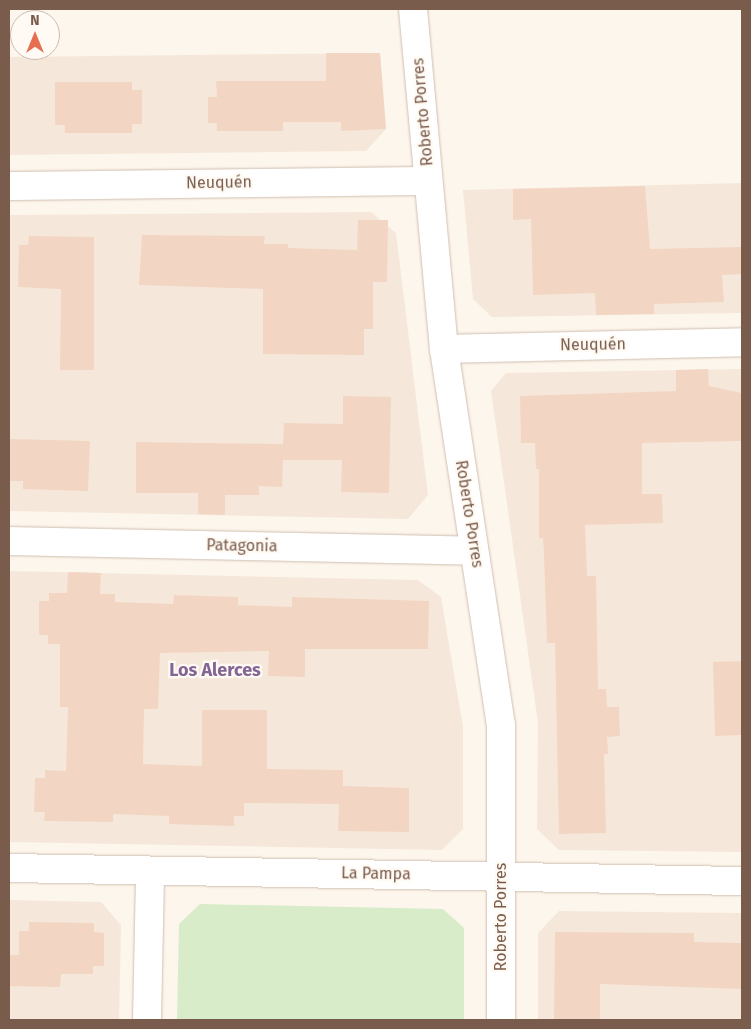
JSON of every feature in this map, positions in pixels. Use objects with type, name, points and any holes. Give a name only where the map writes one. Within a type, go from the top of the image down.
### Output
[{"type":"street","name":"Roberto Porres","points":[[413,9],[444,349],[502,724],[500,1020]]},
{"type":"street","name":"Neuquén","points":[[9,186],[428,181]]},
{"type":"street","name":"Neuquén","points":[[444,349],[742,342]]},
{"type":"street","name":"Patagonia","points":[[9,541],[474,551]]},
{"type":"street","name":"La Pampa","points":[[9,868],[742,881]]},
{"type":"street","points":[[147,1020],[150,871]]},
{"type":"shaded area","points":[[380,53],[386,129],[366,151],[9,155],[9,57],[10,60],[60,60],[60,56]]},
{"type":"shaded area","points":[[742,183],[742,313],[492,317],[473,299],[463,190]]},
{"type":"shaded area","points":[[371,212],[396,233],[428,495],[408,519],[9,511],[9,215]]},
{"type":"shaded area","points":[[742,369],[742,852],[559,850],[537,829],[538,723],[491,391],[506,373]]},
{"type":"shaded area","points":[[9,571],[418,580],[441,597],[463,727],[463,829],[442,850],[9,842]]},
{"type":"shaded area","points":[[9,900],[101,902],[121,925],[119,1020],[9,1020]]},
{"type":"shaded area","points":[[559,911],[742,913],[742,1020],[538,1020],[538,933]]},
{"type":"green space","points":[[200,904],[443,909],[464,928],[464,1020],[177,1020],[179,924]]},
{"type":"building","points":[[326,53],[380,53],[386,129],[341,131],[341,122],[283,122],[283,131],[217,131],[217,123],[208,123],[208,97],[217,97],[216,81],[326,81]]},
{"type":"building","points":[[55,82],[132,82],[132,90],[142,90],[142,124],[132,124],[132,133],[65,133],[65,125],[55,125]]},
{"type":"building","points":[[645,186],[650,249],[742,247],[742,274],[722,275],[724,302],[654,304],[654,314],[596,315],[595,293],[533,295],[531,219],[513,220],[513,189]]},
{"type":"building","points":[[358,220],[388,220],[387,282],[373,282],[373,329],[364,329],[364,355],[263,354],[263,289],[139,285],[142,235],[265,236],[264,244],[288,244],[288,248],[357,250]]},
{"type":"building","points":[[29,236],[94,237],[94,370],[60,370],[61,289],[18,287],[19,245],[28,245]]},
{"type":"building","points":[[708,369],[709,386],[742,393],[742,441],[642,443],[642,494],[662,494],[663,523],[585,525],[587,576],[596,576],[598,689],[606,689],[607,707],[619,707],[620,736],[607,737],[608,754],[604,754],[606,833],[559,834],[555,643],[547,643],[543,538],[539,538],[539,469],[536,469],[535,443],[521,443],[520,396],[676,391],[676,370]]},
{"type":"building","points":[[343,396],[391,397],[389,493],[341,492],[342,460],[283,460],[282,487],[259,486],[259,495],[225,495],[225,515],[198,514],[198,493],[136,493],[136,442],[283,444],[284,423],[343,424]]},
{"type":"building","points":[[9,439],[90,441],[88,491],[23,489],[23,481],[9,481]]},
{"type":"building","points":[[68,572],[101,573],[100,594],[115,594],[115,602],[173,604],[174,595],[238,597],[238,605],[292,607],[292,597],[429,601],[428,649],[305,649],[305,677],[268,676],[269,651],[160,653],[158,709],[144,709],[143,764],[202,766],[202,710],[267,710],[267,769],[343,770],[343,786],[409,788],[409,832],[338,831],[339,804],[244,803],[244,816],[234,816],[234,826],[169,824],[169,816],[113,814],[113,822],[44,821],[45,812],[34,812],[35,778],[45,778],[45,770],[66,771],[68,707],[60,707],[60,644],[48,644],[48,635],[39,635],[39,601],[49,601],[49,593],[67,593]]},
{"type":"building","points":[[742,661],[742,735],[715,736],[713,662]]},
{"type":"building","points":[[29,922],[94,923],[94,932],[104,933],[104,966],[93,966],[93,974],[61,974],[60,987],[9,986],[9,955],[19,955],[19,931],[29,931]]},
{"type":"building","points":[[555,932],[694,933],[694,942],[742,943],[742,989],[600,984],[600,1020],[554,1020]]},
{"type":"district","name":"Los Alerces","points":[[215,670]]}]
